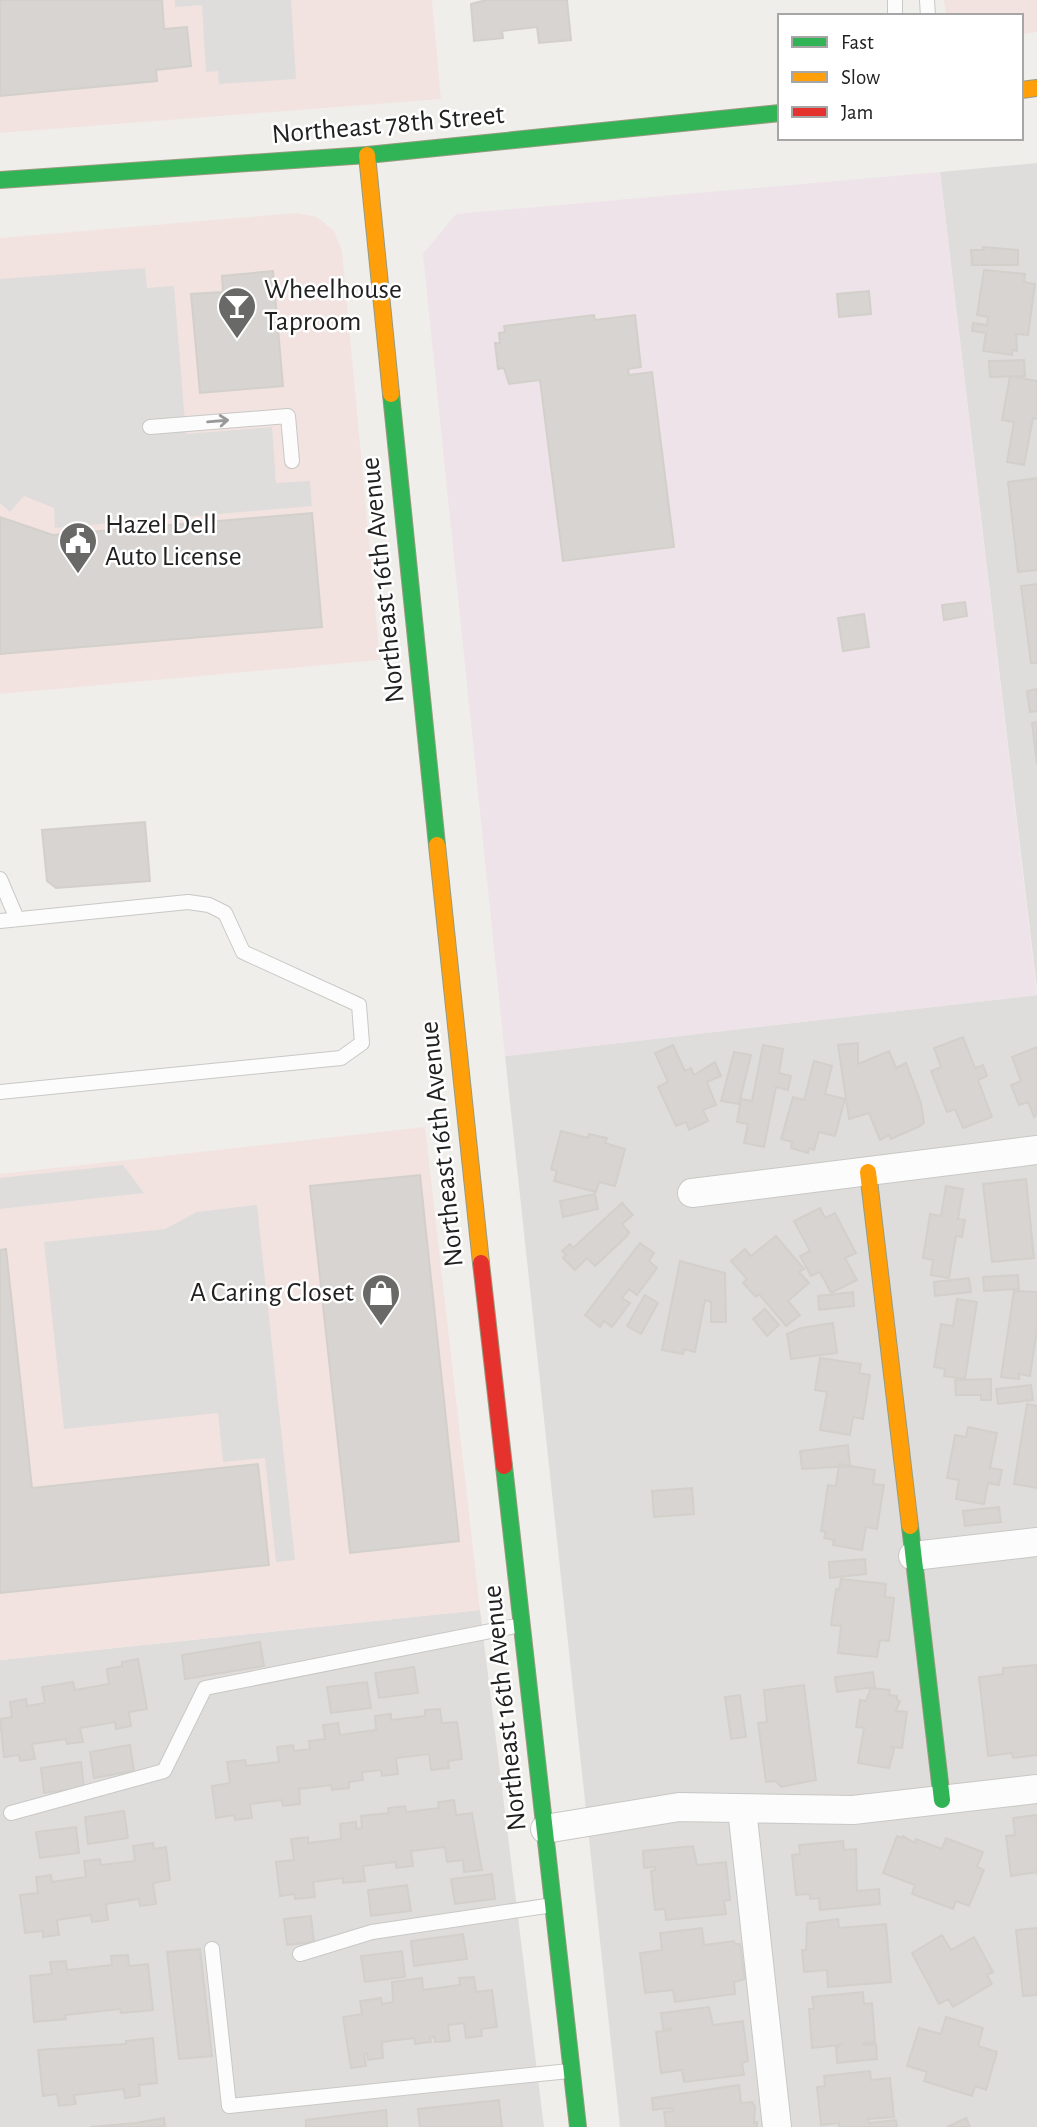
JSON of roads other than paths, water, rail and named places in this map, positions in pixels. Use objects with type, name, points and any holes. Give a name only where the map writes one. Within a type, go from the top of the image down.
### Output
[{"type":"street","name":"Northeast 78th Street","points":[[0,180],[367,155],[778,113]]},
{"type":"street","name":"Northeast 16th Avenue","points":[[367,155],[468,1150],[578,2127]]},
{"type":"street","points":[[692,1193],[1037,1150]]},
{"type":"street","points":[[868,1172],[942,1800]]},
{"type":"street","points":[[913,1556],[1037,1542]]},
{"type":"street","points":[[545,1829],[678,1807],[853,1810],[1037,1789]]},
{"type":"street","points":[[742,1809],[777,2127]]},
{"type":"lane","points":[[150,427],[288,416],[292,461]]},
{"type":"lane","points":[[0,879],[17,919]]},
{"type":"lane","points":[[0,921],[188,902],[209,905],[225,913],[243,952],[359,1006],[362,1043],[341,1058],[0,1092]]},
{"type":"lane","points":[[11,1813],[164,1772],[205,1688],[522,1624]]},
{"type":"lane","points":[[300,1954],[372,1932],[553,1905]]},
{"type":"lane","points":[[212,1949],[229,2106],[572,2070]]},
{"type":"place","name":"Wheelhouse Taproom","points":[[237,340]]},
{"type":"place","name":"Hazel Dell Auto License","points":[[78,575]]},
{"type":"place","name":"A Caring Closet","points":[[381,1327]]}]
